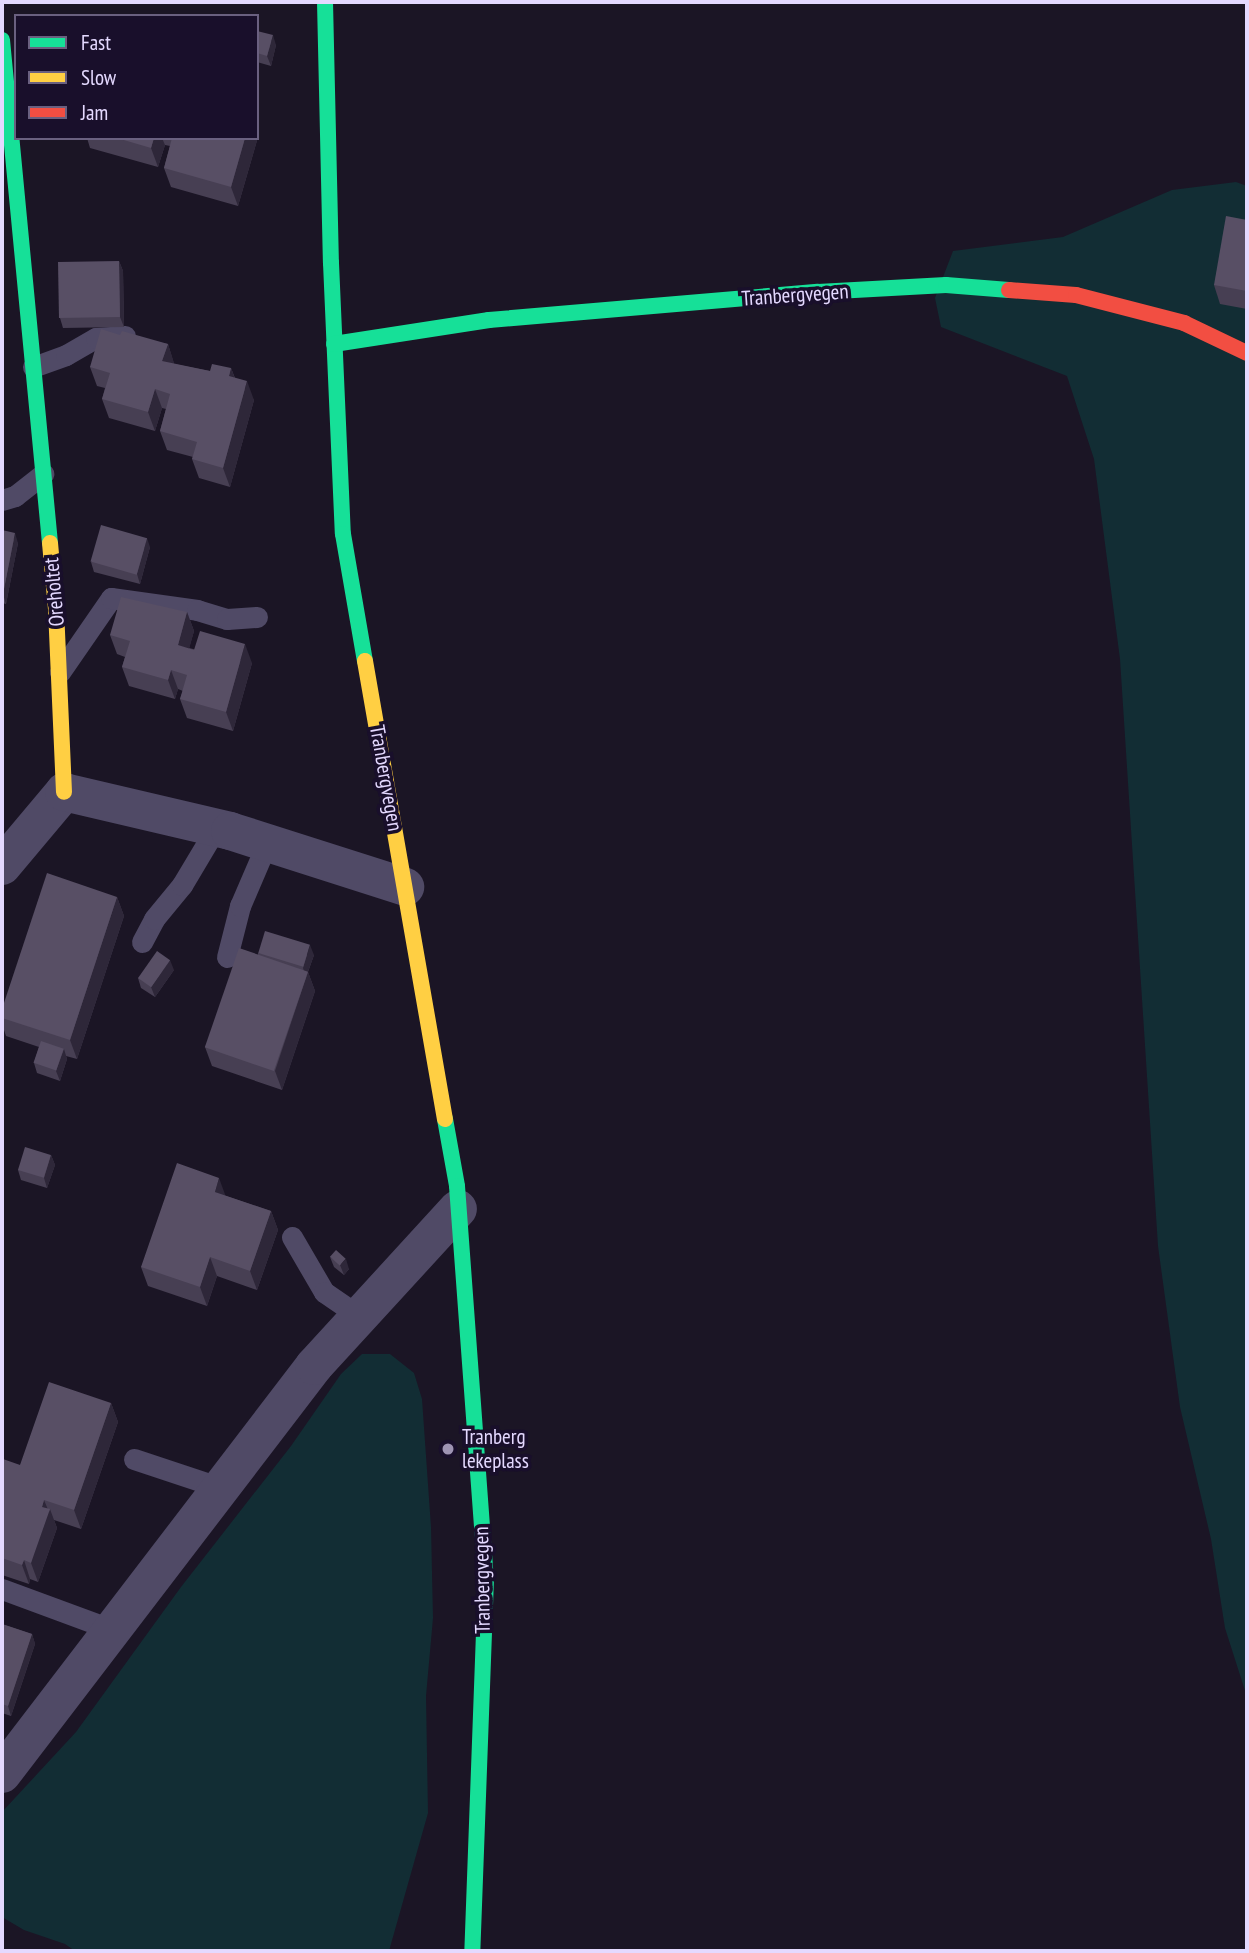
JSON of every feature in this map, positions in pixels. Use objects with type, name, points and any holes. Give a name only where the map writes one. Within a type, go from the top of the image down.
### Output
[{"type":"street","name":"Tranbergvegen","points":[[326,2],[334,344],[343,534],[458,1209],[486,1578],[472,1951]]},
{"type":"street","name":"Oreholtet","points":[[2,41],[56,609],[64,792]]},
{"type":"street","name":"Tranbergvegen","points":[[334,344],[489,320],[818,292],[946,285],[1076,295],[1184,323],[1247,353]]},
{"type":"street","points":[[2,866],[64,792],[216,828],[405,887]]},
{"type":"street","points":[[2,1774],[314,1366],[458,1209]]},
{"type":"lane","points":[[33,368],[66,355],[96,338],[119,335],[141,338]]},
{"type":"lane","points":[[2,500],[15,496],[43,474]]},
{"type":"lane","points":[[59,674],[111,598],[197,610],[227,619],[257,617]]},
{"type":"lane","points":[[142,942],[154,919],[182,885],[216,828]]},
{"type":"lane","points":[[227,957],[240,906],[267,843]]},
{"type":"lane","points":[[292,1237],[324,1292],[359,1317]]},
{"type":"lane","points":[[134,1459],[221,1488]]},
{"type":"lane","points":[[2,1589],[113,1630]]},
{"type":"green space","points":[[1236,182],[1247,186],[1247,1697],[1225,1628],[1211,1539],[1180,1407],[1158,1246],[1120,659],[1094,459],[1067,376],[941,327],[935,298],[953,251],[1063,237],[1172,190]]},
{"type":"green space","points":[[362,1354],[390,1354],[414,1373],[422,1399],[431,1527],[433,1618],[426,1696],[428,1813],[389,1951],[75,1951],[65,1944],[24,1930],[2,1917],[2,1812],[76,1732],[181,1587],[291,1446],[341,1374]]},
{"type":"building","points":[[259,32],[273,35],[267,56],[259,54]]},
{"type":"building","points":[[124,140],[153,140],[151,148]]},
{"type":"building","points":[[171,140],[244,140],[231,187],[164,168]]},
{"type":"building","points":[[1226,216],[1247,220],[1247,291],[1214,285]]},
{"type":"building","points":[[119,261],[120,317],[59,318],[58,262]]},
{"type":"building","points":[[101,329],[120,335],[122,331],[168,344],[162,361],[210,371],[212,364],[231,368],[229,376],[247,381],[223,468],[192,459],[197,442],[160,431],[170,394],[155,389],[148,412],[102,399],[110,373],[90,367]]},
{"type":"building","points":[[101,525],[147,538],[137,575],[91,562]]},
{"type":"building","points":[[2,530],[15,533],[3,594],[2,594]]},
{"type":"building","points":[[121,597],[187,612],[178,645],[194,650],[200,631],[245,644],[226,712],[180,699],[187,675],[171,670],[168,680],[122,667],[130,641],[110,635]]},
{"type":"building","points":[[47,873],[117,897],[70,1040],[2,1018],[2,1009]]},
{"type":"building","points":[[265,931],[310,945],[303,967],[258,953]]},
{"type":"building","points":[[239,948],[308,972],[274,1071],[205,1047]]},
{"type":"building","points":[[157,951],[170,960],[151,987],[138,978]]},
{"type":"building","points":[[41,1041],[64,1049],[56,1071],[34,1063]]},
{"type":"building","points":[[25,1147],[51,1155],[44,1178],[18,1170]]},
{"type":"building","points":[[177,1163],[219,1178],[215,1192],[271,1211],[250,1271],[210,1257],[200,1287],[141,1267]]},
{"type":"building","points":[[336,1250],[346,1259],[340,1265],[330,1257]]},
{"type":"building","points":[[49,1382],[111,1403],[74,1510],[44,1500],[42,1507],[50,1509],[31,1563],[24,1560],[22,1565],[2,1558],[2,1463],[3,1459],[20,1465]]},
{"type":"building","points":[[2,1624],[32,1634],[8,1706],[2,1704]]},
{"type":"traffic: fast","points":[[325,2],[331,263],[343,534],[365,661]]},
{"type":"traffic: fast","points":[[2,40],[50,543]]},
{"type":"traffic: fast","points":[[334,344],[489,320],[818,292],[946,285],[1009,290]]},
{"type":"traffic: fast","points":[[445,1119],[457,1186],[486,1578],[472,1951]]},
{"type":"traffic: slow","points":[[50,543],[56,609],[64,792]]},
{"type":"traffic: slow","points":[[365,661],[445,1119]]},
{"type":"traffic: jam","points":[[1009,290],[1076,295],[1184,323],[1247,353]]},
{"type":"place","name":"Tranberg lekeplass","points":[[448,1449]]}]
